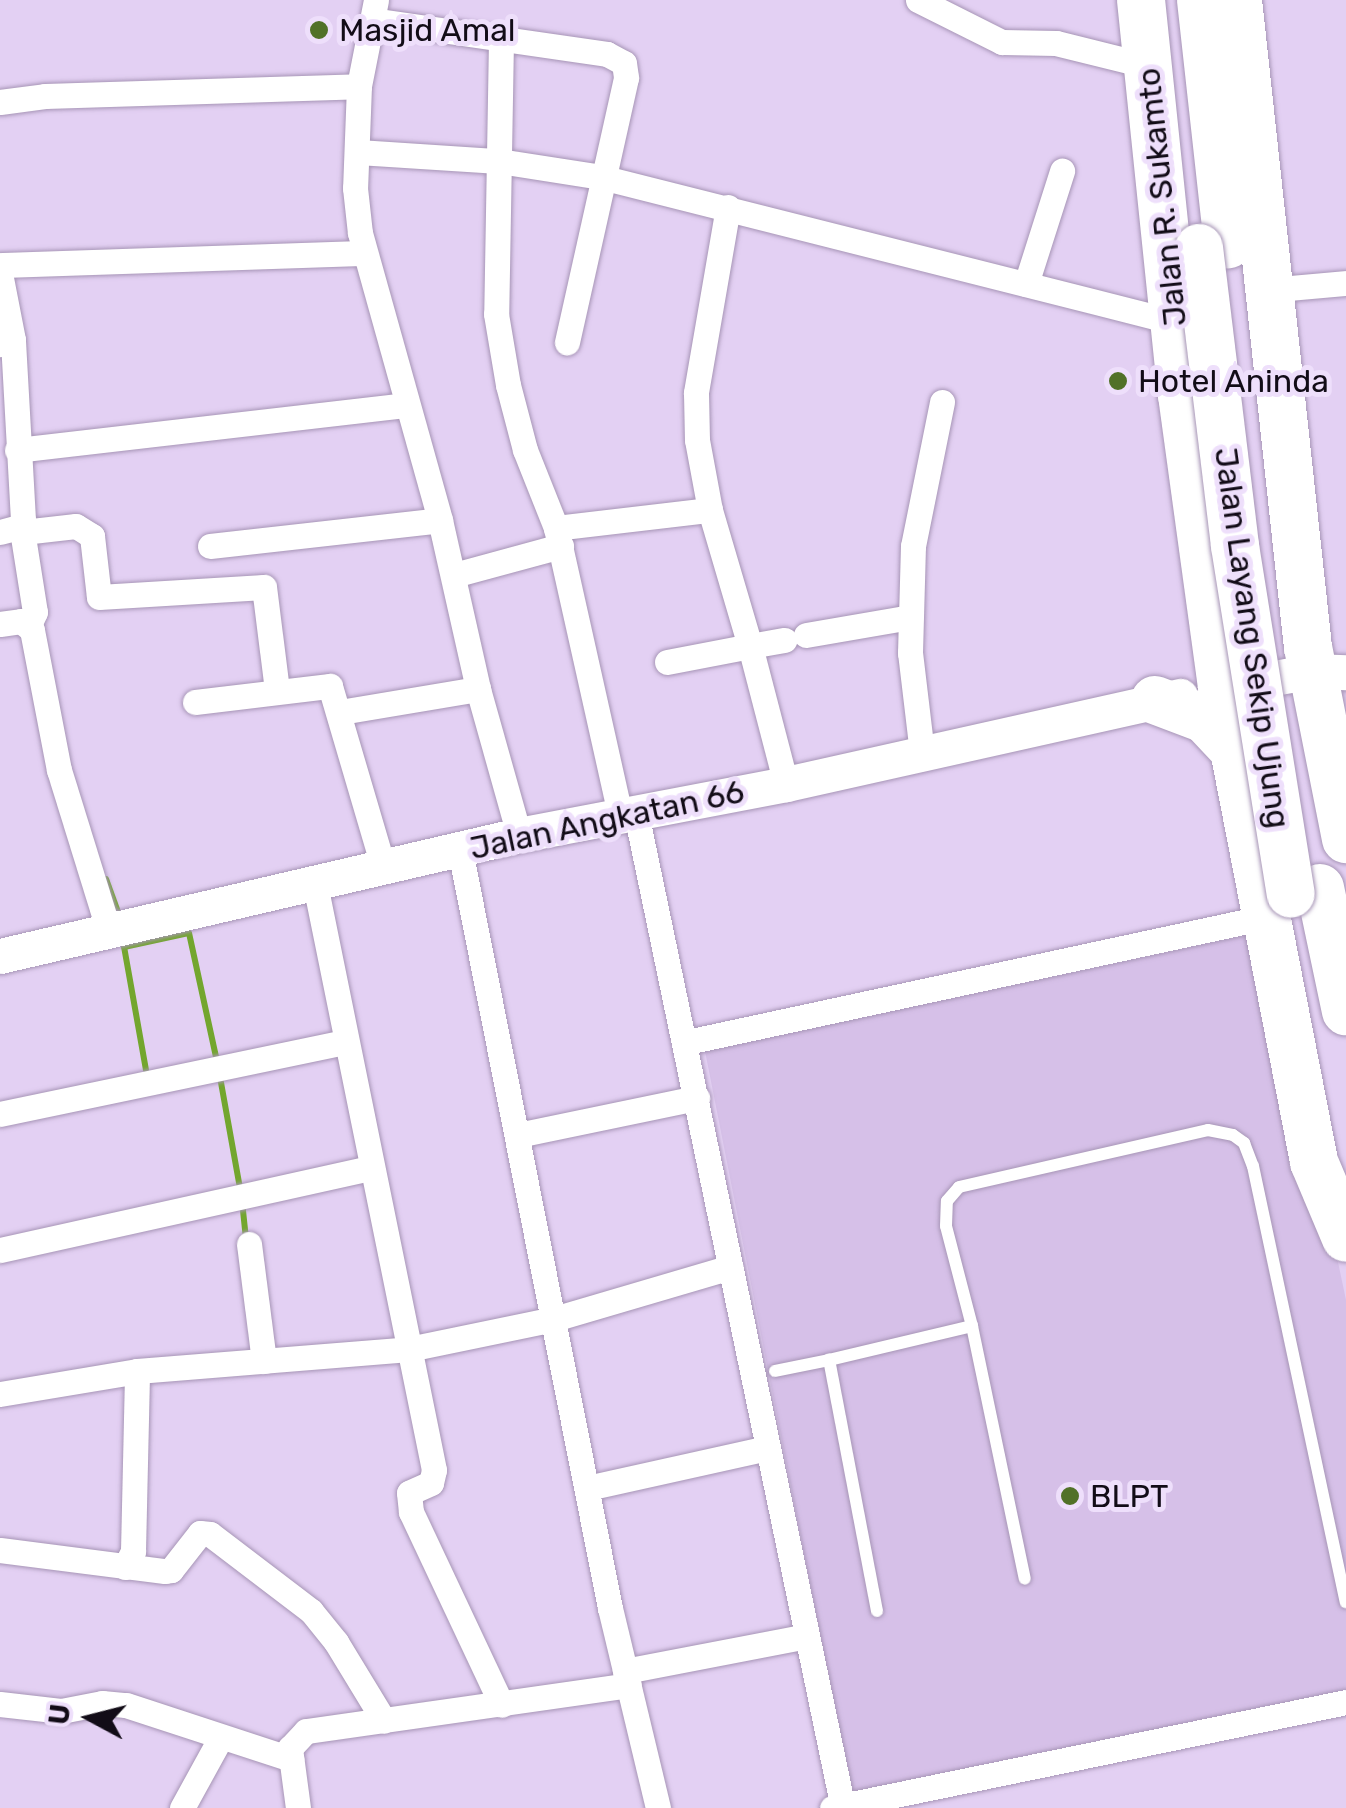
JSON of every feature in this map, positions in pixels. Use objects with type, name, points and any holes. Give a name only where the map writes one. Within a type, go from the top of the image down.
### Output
[{"type":"highway","name":"Jalan R. Sukamto","points":[[1141,0],[1218,688],[1236,763],[1292,900]]},
{"type":"highway","name":"Jalan Layang Sekip Ujung","points":[[1171,0],[1264,542],[1292,900],[1346,1153]]},
{"type":"highway","name":"Jalan Layang Sekip Ujung","points":[[1201,0],[1214,246]]},
{"type":"highway","points":[[1238,0],[1298,559],[1329,672],[1332,770],[1346,840]]},
{"type":"highway","points":[[1175,326],[1196,349],[1246,347],[1262,337],[1269,304]]},
{"type":"highway","points":[[1204,560],[1224,602],[1240,617],[1263,620],[1284,599],[1298,559]]},
{"type":"highway","points":[[1155,700],[1188,679],[1215,637]]},
{"type":"highway","points":[[1155,700],[1205,719],[1236,763],[1249,738],[1273,726],[1301,735],[1332,770]]},
{"type":"highway","name":"Jalan Layang Sekip Ujung","points":[[1292,900],[1346,1011]]},
{"type":"highway","points":[[1292,900],[1314,1162],[1346,1238]]},
{"type":"street","points":[[918,0],[1002,42],[1056,43],[1148,66]]},
{"type":"street","points":[[520,835],[478,689],[440,520],[364,253],[356,188],[359,86],[374,10],[501,40],[614,55],[624,62],[626,78],[600,177],[567,344]]},
{"type":"street","points":[[501,40],[496,314],[508,385],[526,450],[558,537],[687,1042],[731,1267],[764,1374],[768,1448],[839,1807],[1346,1702]]},
{"type":"street","points":[[0,102],[45,96],[359,86]]},
{"type":"street","points":[[358,152],[499,161],[600,177],[1026,284],[1175,326]]},
{"type":"street","points":[[1026,284],[1062,171]]},
{"type":"street","points":[[728,207],[696,393],[697,440],[710,510],[786,784]]},
{"type":"street","points":[[117,926],[59,770],[29,625],[35,612],[15,529],[22,449],[7,342],[4,266],[364,253]]},
{"type":"street","points":[[1269,304],[1346,284]]},
{"type":"street","points":[[922,753],[910,617],[913,546],[942,402]]},
{"type":"street","points":[[22,449],[405,405]]},
{"type":"street","points":[[454,575],[558,537],[710,510]]},
{"type":"street","points":[[210,546],[440,520]]},
{"type":"street","points":[[15,529],[76,526],[92,536],[99,598],[264,587],[277,690]]},
{"type":"street","points":[[667,662],[910,617]]},
{"type":"street","points":[[0,624],[16,621],[29,625]]},
{"type":"street","name":"Jalan Angkatan 66","points":[[0,956],[117,926],[384,870],[520,835],[786,784],[1155,700],[1329,672]]},
{"type":"street","points":[[195,702],[330,686],[384,870]]},
{"type":"street","points":[[340,712],[478,689]]},
{"type":"street","points":[[460,850],[587,1488],[658,1808]]},
{"type":"street","points":[[315,884],[434,1470],[430,1483],[410,1493],[411,1512],[502,1705]]},
{"type":"street","points":[[687,1042],[1292,900]]},
{"type":"street","points":[[0,1114],[148,1080],[346,1042]]},
{"type":"street","points":[[518,1135],[698,1098]]},
{"type":"street","points":[[0,1250],[370,1168]]},
{"type":"street","points":[[250,1244],[264,1360]]},
{"type":"street","points":[[0,1394],[137,1371],[409,1349],[554,1318],[731,1267]]},
{"type":"street","points":[[125,1567],[133,1551],[137,1371]]},
{"type":"street","points":[[587,1488],[768,1448]]},
{"type":"street","points":[[0,1550],[171,1570],[200,1532],[210,1534],[311,1611],[336,1642],[384,1721]]},
{"type":"street","points":[[298,1808],[290,1760],[292,1742],[306,1732],[502,1705],[807,1636]]},
{"type":"street","points":[[0,1704],[61,1711],[114,1703],[290,1760]]},
{"type":"street","points":[[182,1808],[220,1739]]},
{"type":"lane","points":[[1025,1579],[972,1326],[946,1226],[947,1201],[959,1186],[1196,1131],[1220,1132],[1244,1144],[1253,1166],[1346,1602]]},
{"type":"lane","points":[[764,1374],[972,1326]]},
{"type":"lane","points":[[828,1360],[877,1611]]},
{"type":"shaded area","name":"BLPT","points":[[1268,931],[1346,1300],[1346,1692],[852,1795],[705,1051]]},
{"type":"waterway","points":[[106,879],[117,910]]},
{"type":"waterway","points":[[146,1070],[124,947],[189,933],[217,1061]]},
{"type":"waterway","points":[[220,1077],[240,1188]]},
{"type":"waterway","points":[[242,1201],[246,1238]]},
{"type":"place","name":"Masjid Amal","points":[[319,30]]},
{"type":"place","name":"Hotel Aninda","points":[[1118,381]]},
{"type":"place","name":"BLPT","points":[[1070,1496]]}]
